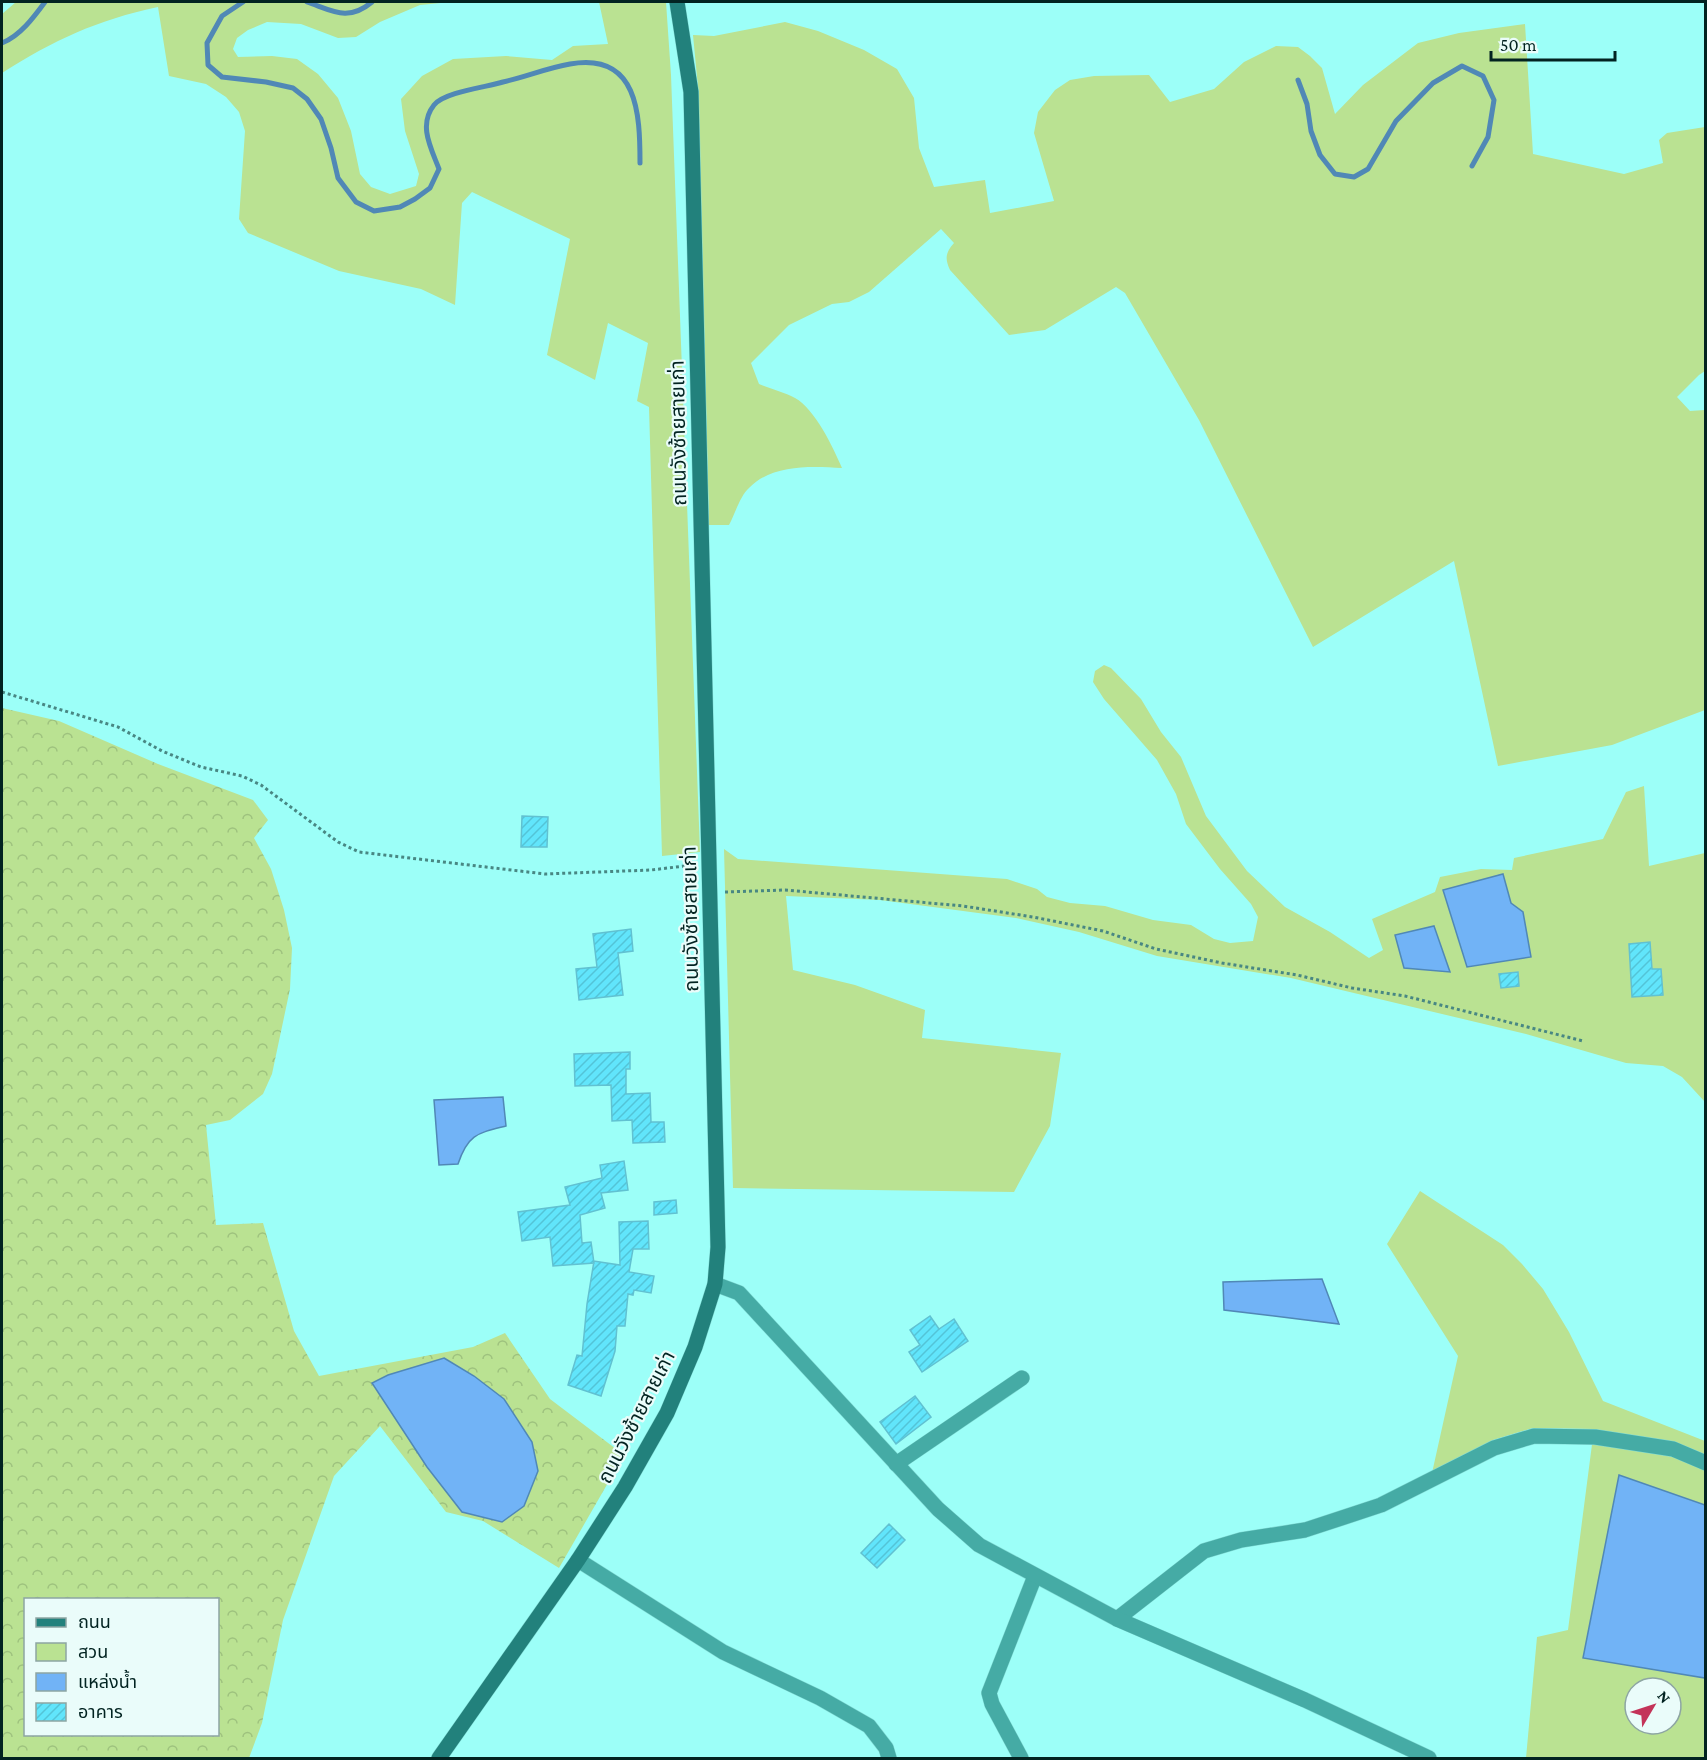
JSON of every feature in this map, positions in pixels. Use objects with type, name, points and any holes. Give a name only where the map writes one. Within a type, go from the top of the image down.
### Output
[{"type":"main road","name":"ถนนวังซ้ายสายเก่า","points":[[439,1758],[578,1560],[626,1487],[667,1413],[695,1347],[715,1284],[718,1247],[691,92],[676,2]]},
{"type":"street","points":[[715,1284],[739,1293],[938,1509],[978,1545],[1118,1618],[1305,1700],[1429,1758]]},
{"type":"street","points":[[896,1464],[1022,1378]]},
{"type":"street","points":[[1118,1618],[1204,1551],[1241,1540],[1305,1530],[1381,1506],[1494,1448],[1534,1436],[1595,1437],[1662,1447],[1673,1449],[1706,1463]]},
{"type":"street","points":[[578,1560],[723,1652],[820,1698],[868,1726],[886,1748],[889,1758]]},
{"type":"street","points":[[1021,1758],[992,1704],[990,1693],[1035,1576]]},
{"type":"path","points":[[2,692],[118,728],[162,751],[201,766],[242,776],[270,791],[338,842],[359,852],[545,874],[651,870],[710,863]]},
{"type":"path","points":[[710,893],[785,890],[963,906],[1033,917],[1103,931],[1156,949],[1297,975],[1352,988],[1405,996],[1583,1041]]},
{"type":"green space","points":[[16,2],[451,2],[420,5],[380,22],[356,37],[338,38],[301,24],[267,22],[248,30],[237,38],[233,49],[238,57],[272,56],[297,59],[318,74],[338,98],[351,131],[360,174],[371,187],[390,194],[416,186],[419,174],[405,131],[401,99],[422,76],[453,59],[506,56],[552,60],[573,46],[608,44],[599,2],[666,2],[671,75],[700,852],[662,856],[649,407],[637,401],[648,343],[608,323],[595,380],[547,355],[570,239],[472,192],[462,203],[455,305],[421,289],[339,271],[248,233],[239,219],[245,131],[239,112],[226,97],[206,84],[169,76],[158,7],[115,18],[77,32],[2,73],[2,14]]},
{"type":"green space","points":[[785,22],[818,31],[864,50],[897,69],[914,98],[919,148],[934,187],[985,180],[990,213],[1054,201],[1034,133],[1038,112],[1055,90],[1070,80],[1094,76],[1149,75],[1170,102],[1214,89],[1244,62],[1276,46],[1298,47],[1322,68],[1335,114],[1363,85],[1418,43],[1459,33],[1525,24],[1533,154],[1624,174],[1663,163],[1659,140],[1667,133],[1705,127],[1705,371],[1677,397],[1690,411],[1705,410],[1705,710],[1612,745],[1498,766],[1454,561],[1313,647],[1199,420],[1125,293],[1116,287],[1045,330],[1009,335],[950,270],[947,256],[954,243],[941,229],[869,292],[849,302],[832,304],[789,325],[751,363],[759,384],[795,398],[810,411],[842,468],[792,468],[769,474],[746,491],[729,525],[709,525],[698,87],[693,35],[714,36]]},
{"type":"green space","points":[[1104,665],[1111,668],[1141,699],[1161,732],[1181,757],[1206,816],[1247,871],[1285,907],[1330,932],[1369,958],[1383,950],[1372,919],[1435,892],[1440,877],[1481,869],[1512,870],[1514,858],[1603,839],[1626,792],[1644,786],[1649,866],[1705,853],[1705,1102],[1682,1077],[1663,1066],[1626,1063],[1526,1034],[1291,978],[1157,956],[1079,932],[1016,918],[880,900],[786,896],[793,970],[855,985],[925,1010],[922,1038],[1061,1053],[1050,1126],[1014,1192],[733,1188],[724,849],[738,859],[1007,879],[1037,889],[1047,897],[1070,903],[1105,906],[1153,920],[1191,925],[1214,939],[1230,943],[1253,941],[1258,917],[1251,904],[1220,869],[1186,824],[1176,794],[1157,760],[1104,699],[1093,682],[1095,671]]},
{"type":"green space","points":[[2,708],[59,721],[158,764],[253,800],[268,820],[254,838],[271,869],[284,910],[292,948],[290,989],[272,1074],[263,1094],[230,1120],[206,1125],[216,1225],[263,1223],[294,1331],[319,1376],[473,1347],[505,1333],[550,1399],[624,1455],[559,1568],[483,1521],[446,1512],[380,1426],[334,1476],[283,1620],[262,1723],[249,1758],[2,1758]]},
{"type":"green space","points":[[1420,1191],[1503,1245],[1522,1264],[1543,1289],[1569,1332],[1603,1401],[1705,1441],[1705,1758],[1526,1758],[1537,1637],[1568,1630],[1594,1429],[1533,1428],[1493,1440],[1432,1473],[1458,1356],[1387,1244]]},
{"type":"water","points":[[1503,874],[1511,903],[1523,912],[1531,957],[1467,967],[1443,890]]},
{"type":"water","points":[[1434,926],[1450,972],[1404,968],[1395,935]]},
{"type":"water","points":[[503,1097],[506,1126],[475,1136],[466,1146],[458,1164],[439,1165],[434,1100]]},
{"type":"water","points":[[1322,1279],[1339,1324],[1224,1310],[1223,1282]]},
{"type":"water","points":[[444,1358],[474,1376],[504,1399],[532,1442],[538,1471],[524,1506],[502,1522],[462,1512],[427,1467],[372,1383],[388,1375]]},
{"type":"water","points":[[1619,1475],[1705,1505],[1705,1678],[1583,1658]]},
{"type":"building","points":[[522,816],[548,817],[547,847],[521,847]]},
{"type":"building","points":[[631,929],[633,951],[618,953],[623,995],[579,1000],[576,969],[597,967],[593,934]]},
{"type":"building","points":[[1650,942],[1652,969],[1661,969],[1663,995],[1632,997],[1629,944]]},
{"type":"building","points":[[1518,972],[1519,986],[1501,988],[1499,974]]},
{"type":"building","points":[[630,1052],[630,1069],[626,1069],[626,1094],[650,1093],[651,1122],[664,1122],[665,1142],[633,1143],[632,1120],[612,1121],[611,1085],[575,1086],[574,1054]]},
{"type":"building","points":[[624,1161],[628,1190],[601,1193],[605,1208],[580,1215],[582,1243],[591,1242],[594,1263],[553,1266],[550,1237],[522,1241],[518,1212],[570,1205],[565,1187],[602,1178],[600,1165]]},
{"type":"building","points":[[676,1200],[677,1213],[654,1215],[654,1202]]},
{"type":"building","points":[[648,1221],[649,1249],[633,1249],[629,1272],[654,1276],[651,1293],[634,1290],[633,1295],[628,1294],[625,1326],[617,1326],[615,1351],[601,1396],[568,1385],[577,1355],[582,1356],[594,1261],[620,1265],[619,1222]]},
{"type":"building","points":[[930,1316],[939,1329],[954,1319],[968,1341],[922,1372],[909,1352],[920,1345],[910,1330]]},
{"type":"building","points":[[915,1396],[931,1417],[896,1444],[880,1422]]},
{"type":"building","points":[[889,1524],[905,1540],[877,1568],[861,1553]]},
{"type":"waterway","points":[[2,43],[21,31],[45,2]]},
{"type":"waterway","points":[[243,2],[222,16],[207,43],[208,65],[222,77],[293,88],[307,99],[321,119],[338,178],[356,202],[374,211],[400,207],[430,188],[439,169],[426,129],[429,113],[439,100],[456,93],[570,64],[593,63],[610,68],[622,77],[636,107],[640,163]]},
{"type":"waterway","points":[[307,2],[340,13],[355,12],[372,2]]},
{"type":"waterway","points":[[1298,80],[1307,104],[1311,131],[1320,155],[1335,174],[1354,177],[1368,169],[1396,121],[1433,83],[1462,66],[1483,76],[1494,100],[1488,137],[1472,166]]}]
